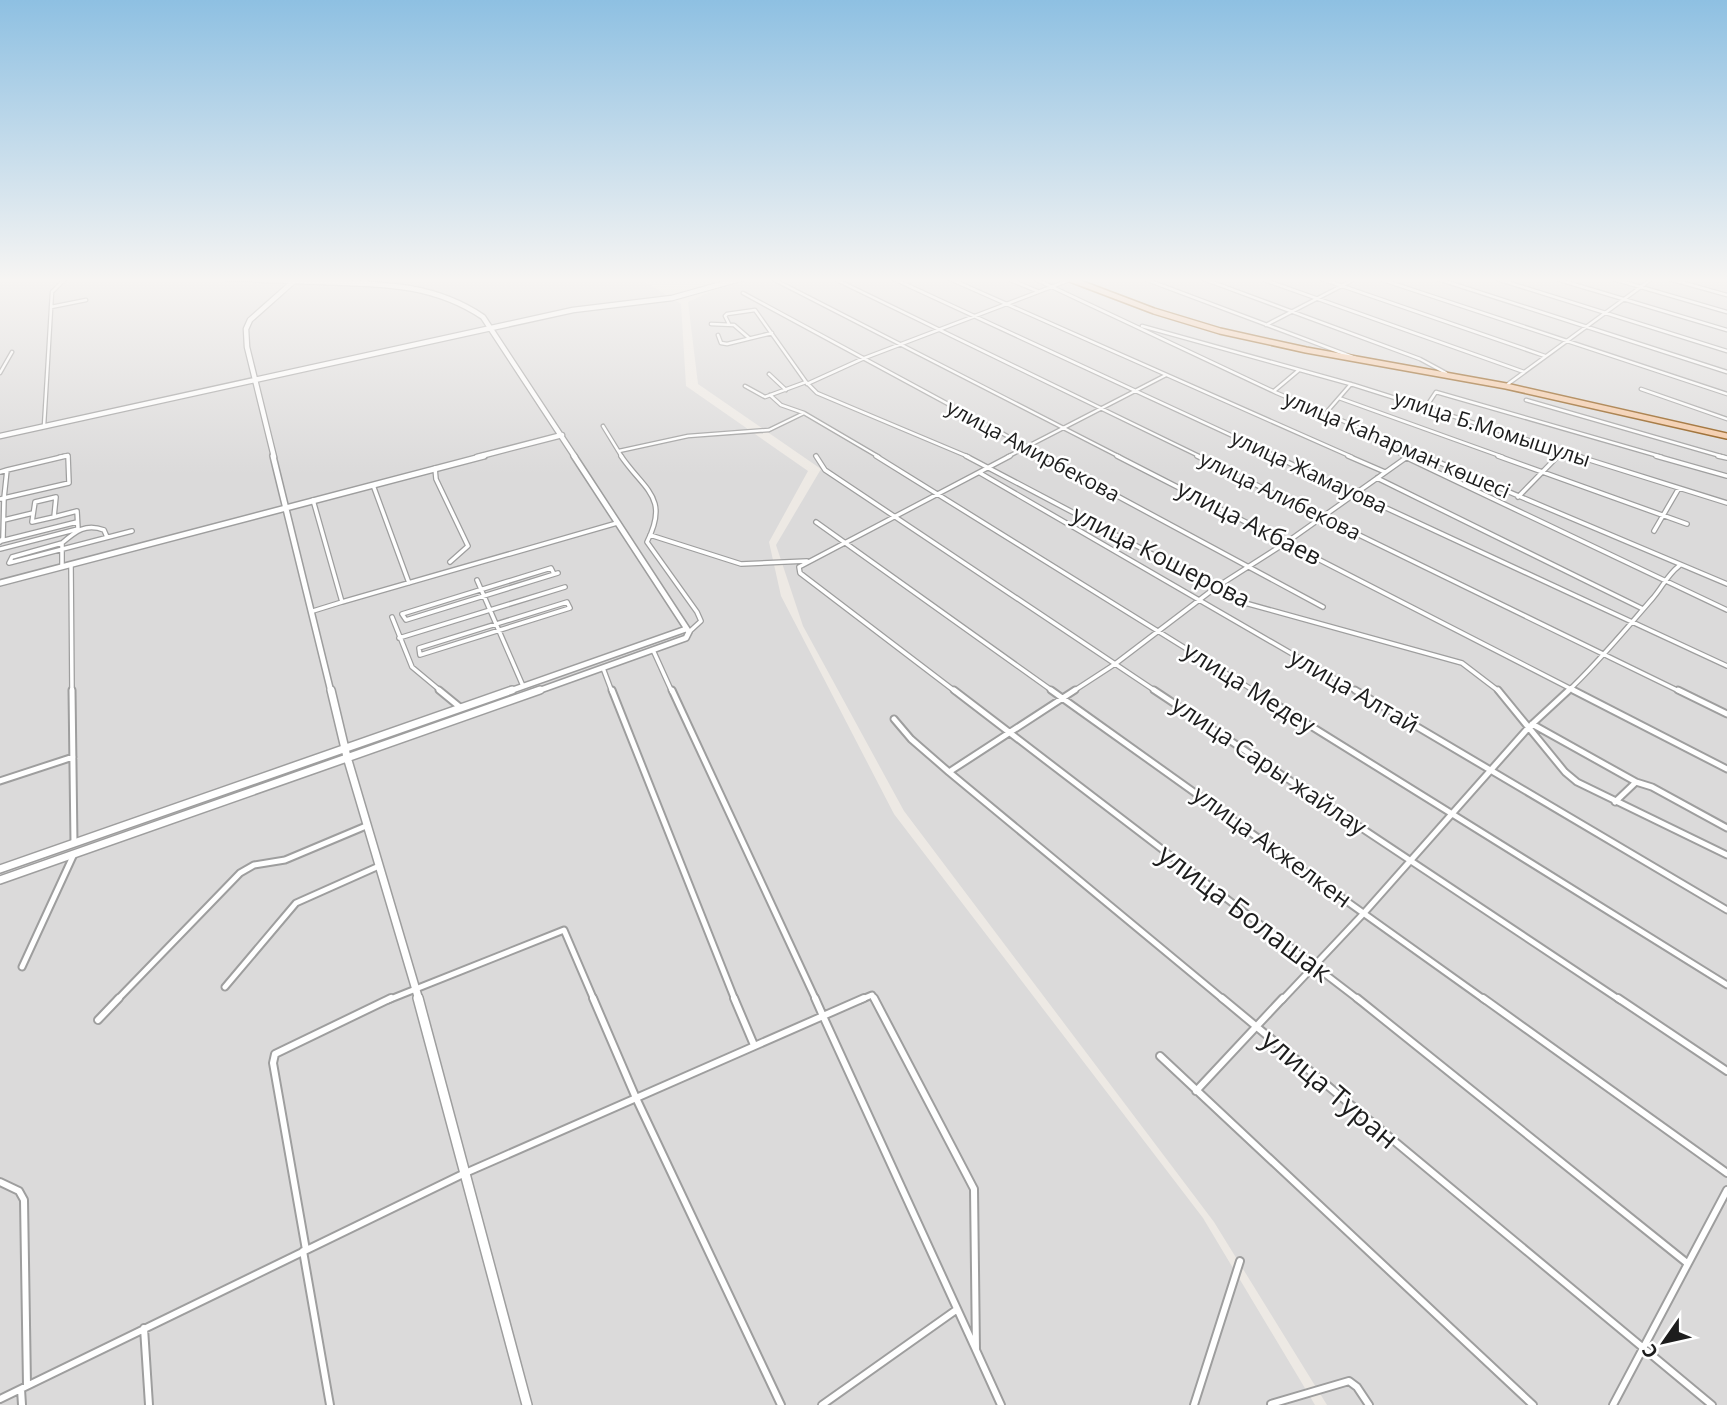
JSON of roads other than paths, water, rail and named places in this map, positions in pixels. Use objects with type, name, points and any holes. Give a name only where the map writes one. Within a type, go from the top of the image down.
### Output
[{"type":"main road","points":[[1285,344],[1506,386],[1727,434]]},
{"type":"main road","points":[[1357,358],[1508,384],[1727,434]]},
{"type":"street","points":[[44,426],[49,344]]},
{"type":"street","points":[[247,344],[347,757],[415,987],[527,1405]]},
{"type":"street","points":[[0,436],[424,344]]},
{"type":"street","points":[[0,869],[360,753],[686,638],[687,631],[501,344]]},
{"type":"street","name":"улица Кошерова","points":[[779,344],[817,393],[990,468],[1215,588],[1266,610],[1462,663],[1478,670],[1531,726],[1565,772],[1591,790],[1727,855]]},
{"type":"street","name":"улица Амирбекова","points":[[834,344],[1323,607]]},
{"type":"street","points":[[770,395],[807,383],[900,344]]},
{"type":"street","name":"улица Акбаев","points":[[900,344],[1727,769]]},
{"type":"street","name":"улица Алибекова","points":[[965,344],[1727,714]]},
{"type":"street","name":"улица Жамауова","points":[[1032,344],[1727,666]]},
{"type":"street","points":[[1095,344],[1385,472]]},
{"type":"street","name":"улица Каһарман көшесі","points":[[1175,344],[1325,414],[1727,584]]},
{"type":"street","name":"улица Б.Момышулы","points":[[1205,344],[1351,384],[1727,503]]},
{"type":"street","points":[[1317,344],[1357,358]]},
{"type":"street","points":[[1377,344],[1419,359],[1446,373]]},
{"type":"street","points":[[1443,344],[1524,372]]},
{"type":"street","points":[[1509,344],[1545,356]]},
{"type":"street","points":[[1508,384],[1562,344]]},
{"type":"street","points":[[1573,344],[1727,394]]},
{"type":"street","points":[[1637,344],[1727,372]]},
{"type":"street","points":[[1703,344],[1727,351]]},
{"type":"street","points":[[0,373],[12,352]]},
{"type":"street","points":[[1273,391],[1299,370]]},
{"type":"street","points":[[769,374],[786,390]]},
{"type":"street","points":[[650,536],[741,564],[793,560],[808,562],[1166,375]]},
{"type":"street","points":[[1325,414],[1351,384]]},
{"type":"street","name":"улица Медеу","points":[[745,386],[759,396],[770,395],[781,405],[804,413],[939,494],[1727,985]]},
{"type":"street","points":[[1641,389],[1727,419]]},
{"type":"street","points":[[1426,407],[1436,392],[1727,475]]},
{"type":"street","points":[[1339,398],[1688,524]]},
{"type":"street","points":[[1526,400],[1727,458]]},
{"type":"street","points":[[619,451],[688,436],[768,430],[804,413]]},
{"type":"street","points":[[0,880],[347,757],[461,708],[687,631],[701,621],[647,542],[656,517],[653,494],[603,426]]},
{"type":"street","points":[[0,583],[562,435]]},
{"type":"street","points":[[1383,439],[1380,443],[1407,457],[1727,610]]},
{"type":"street","points":[[1518,497],[1545,472],[1562,451]]},
{"type":"street","points":[[0,472],[68,455],[69,483],[2,499]]},
{"type":"street","name":"улица Сары жайлау","points":[[816,456],[825,470],[894,517],[1727,1071]]},
{"type":"street","points":[[949,772],[1115,664],[1215,588],[1287,542],[1407,457]]},
{"type":"street","points":[[435,468],[436,479],[468,546],[450,562]]},
{"type":"street","points":[[7,470],[2,499],[4,520],[0,542],[78,522]]},
{"type":"street","name":"улица Алтай","points":[[980,474],[1491,769],[1727,910]]},
{"type":"street","points":[[1377,478],[1643,609]]},
{"type":"street","points":[[373,484],[409,583]]},
{"type":"street","points":[[1654,531],[1679,488]]},
{"type":"street","points":[[54,517],[56,497],[35,502],[32,522],[54,517],[77,511],[78,528],[62,543],[12,557],[9,563],[132,531]]},
{"type":"street","points":[[313,500],[342,602]]},
{"type":"street","points":[[4,520],[33,513]]},
{"type":"street","name":"улица Акжелкен","points":[[816,522],[1727,1173]]},
{"type":"street","points":[[313,611],[617,523]]},
{"type":"street","points":[[0,549],[78,528],[96,526],[106,533],[107,538]]},
{"type":"street","points":[[62,543],[62,566]]},
{"type":"street","name":"улица Болашак","points":[[808,562],[798,570],[1009,734],[1315,965],[1687,1263]]},
{"type":"street","points":[[71,564],[74,844]]},
{"type":"street","points":[[1196,1091],[1364,913],[1450,813],[1632,622],[1668,575],[1679,565]]},
{"type":"street","points":[[551,568],[556,574],[407,620],[402,614],[481,589],[551,568]]},
{"type":"street","points":[[477,580],[523,687]]},
{"type":"street","points":[[399,638],[565,587]]},
{"type":"street","points":[[567,602],[570,607],[419,655],[419,648],[496,623],[567,602]]},
{"type":"street","points":[[392,617],[412,667],[461,708]]},
{"type":"street","points":[[653,650],[1001,1405]]},
{"type":"street","points":[[603,668],[699,915],[754,1045]]},
{"type":"street","name":"улица Туран","points":[[894,719],[911,739],[949,772],[1712,1405]]},
{"type":"street","points":[[1531,726],[1727,828]]},
{"type":"street","points":[[0,781],[73,757]]},
{"type":"street","points":[[1615,802],[1636,782]]},
{"type":"street","points":[[98,1020],[240,873],[254,864],[285,860],[366,826]]},
{"type":"street","points":[[22,967],[74,854]]},
{"type":"street","points":[[225,987],[296,903],[379,866]]},
{"type":"street","points":[[330,1405],[273,1063],[275,1054],[415,987],[559,930],[567,932],[636,1098],[781,1405]]},
{"type":"street","points":[[0,1399],[463,1174],[872,995],[974,1189],[976,1351]]},
{"type":"street","points":[[1160,1056],[1533,1405]]},
{"type":"street","points":[[0,1182],[19,1191],[24,1200],[22,1405]]},
{"type":"street","points":[[1613,1405],[1727,1190]]},
{"type":"street","points":[[1194,1405],[1240,1261]]},
{"type":"street","points":[[822,1405],[956,1310]]},
{"type":"street","points":[[144,1328],[149,1405]]},
{"type":"street","points":[[1271,1404],[1349,1381],[1357,1387],[1369,1405]]}]
